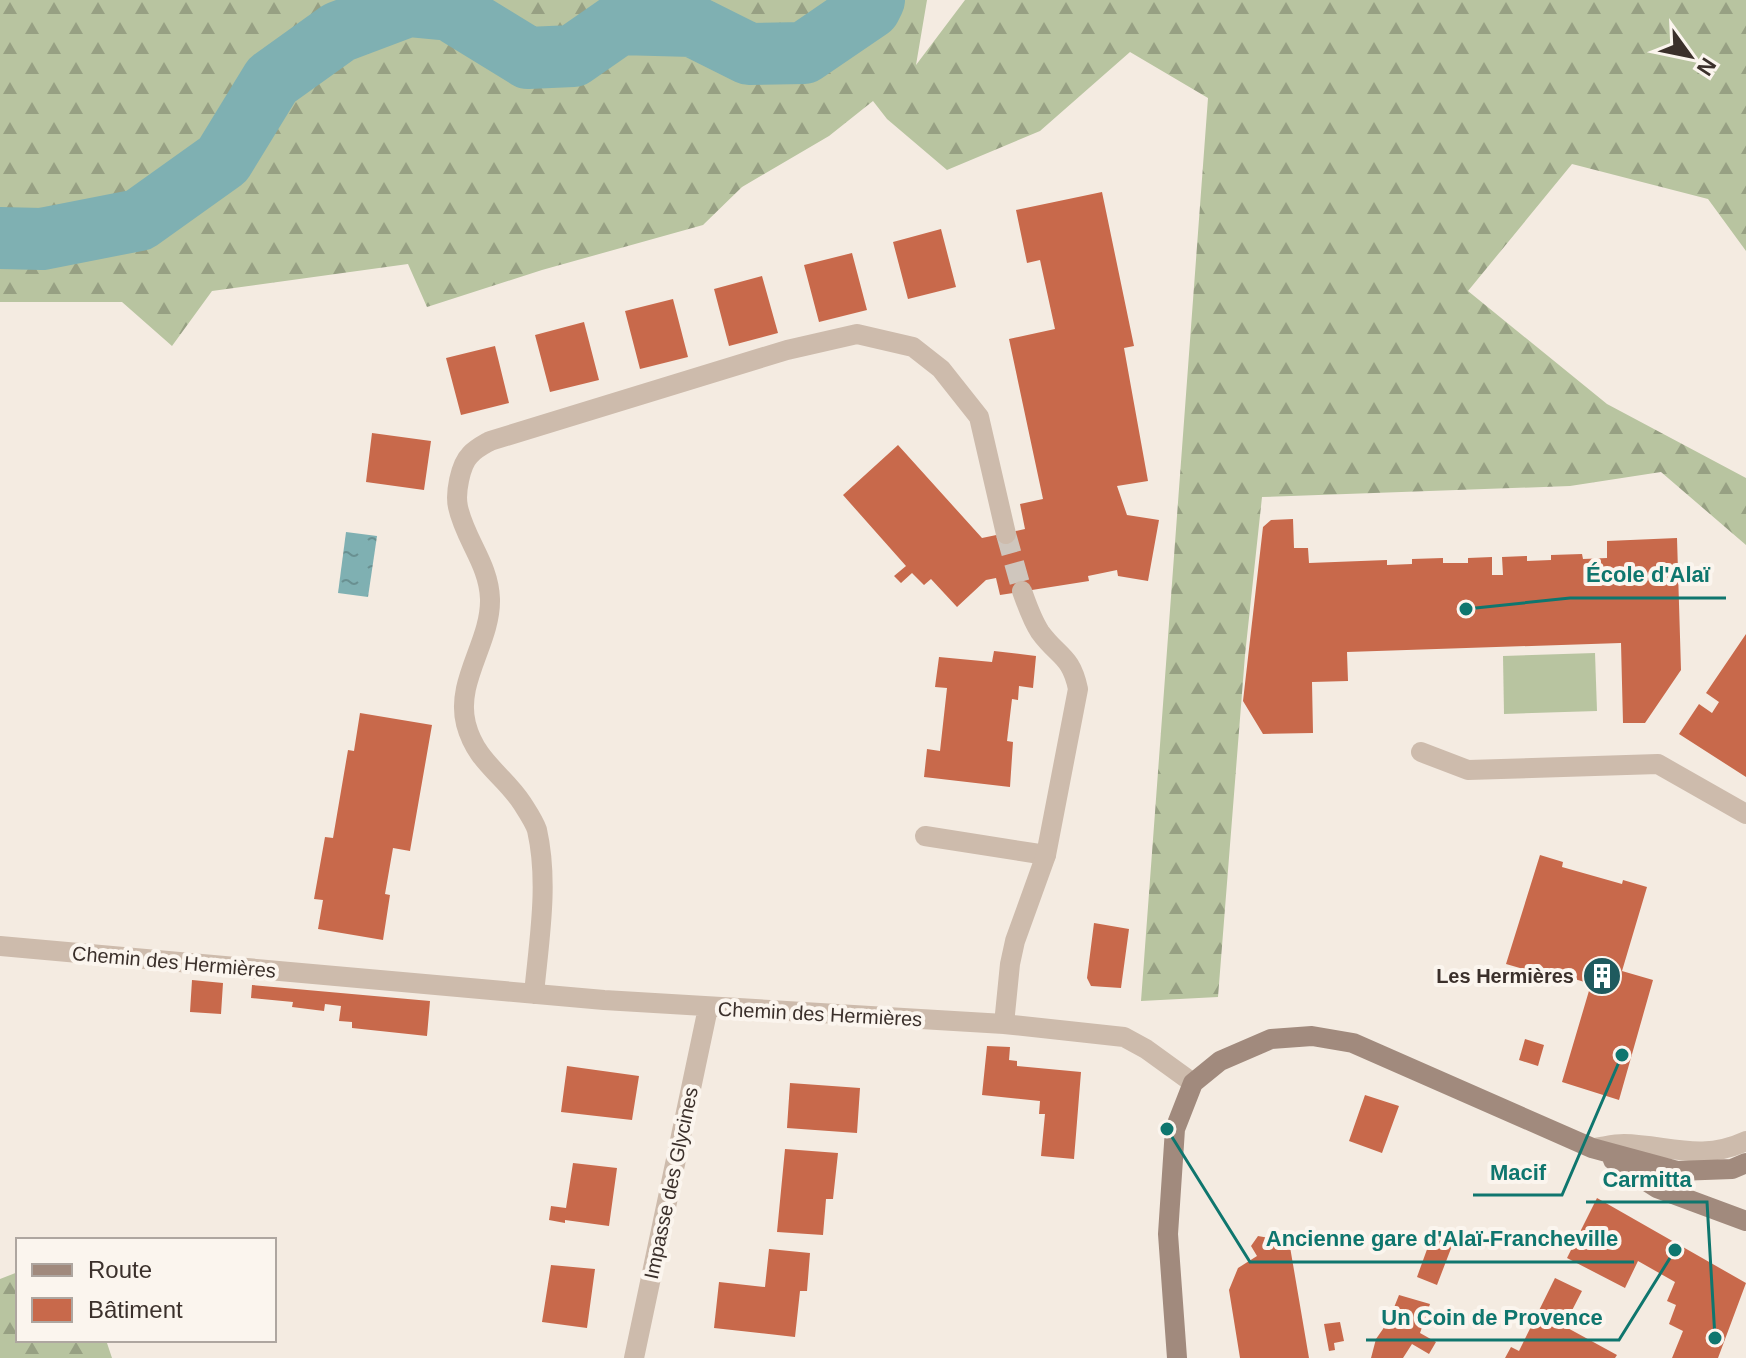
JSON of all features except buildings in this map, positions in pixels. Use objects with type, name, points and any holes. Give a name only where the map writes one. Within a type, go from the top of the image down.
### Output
[{"type":"main road","points":[[1177,1358],[1168,1234],[1175,1129],[1193,1083],[1220,1061],[1271,1039],[1312,1036],[1353,1043],[1592,1148],[1657,1188],[1746,1221]]},
{"type":"main road","points":[[1592,1148],[1677,1171],[1732,1169],[1746,1163]]},
{"type":"street","points":[[534,994],[543,881],[536,827],[519,799],[477,751],[466,724],[463,700],[484,633],[490,601],[485,569],[457,506],[460,478],[468,456],[490,441],[787,350],[857,334],[913,347],[941,369],[979,417],[1006,534]]},
{"type":"street","points":[[1004,1024],[1015,941],[1046,855],[1078,689],[1074,670],[1042,634],[1022,591]]},
{"type":"street","points":[[1421,752],[1468,770],[1658,764],[1746,814]]},
{"type":"street","points":[[925,836],[1046,855]]},
{"type":"street","name":"Chemin des Hermières","points":[[0,946],[534,994],[708,1008],[1004,1024],[1124,1037],[1193,1083]]},
{"type":"street","name":"Impasse des Glycines","points":[[634,1358],[708,1008]]},
{"type":"street","points":[[1592,1148],[1624,1144],[1684,1153],[1730,1148],[1746,1141]]},
{"type":"green space","points":[[0,0],[927,0],[916,65],[965,0],[1746,0],[1746,251],[1708,199],[1572,164],[1468,291],[1607,404],[1746,478],[1746,545],[1661,472],[1570,486],[1262,497],[1245,655],[1218,997],[1141,1001],[1208,98],[1130,52],[1040,131],[947,170],[887,119],[873,101],[829,136],[742,187],[703,225],[542,270],[427,307],[408,264],[212,291],[172,346],[122,302],[0,302]]},
{"type":"green space","points":[[1595,653],[1597,711],[1504,714],[1503,656]]},
{"type":"green space","points":[[16,1273],[16,1342],[107,1342],[112,1358],[0,1358],[0,1279]]},
{"type":"water","points":[[346,532],[377,536],[368,597],[338,593]]},
{"type":"waterway","points":[[0,238],[42,239],[139,220],[223,160],[272,80],[339,32],[408,6],[450,10],[528,58],[573,56],[619,24],[693,26],[749,54],[804,53],[870,8],[874,0]]},
{"type":"tunnel","points":[[1006,534],[1022,591]]},
{"type":"place","name":"École d'Alaï","points":[[1466,609]]},
{"type":"place","name":"Les Hermières","points":[[1602,976]]},
{"type":"place","name":"Macif","points":[[1622,1055]]},
{"type":"place","name":"Ancienne gare d'Alaï-Francheville","points":[[1167,1129]]},
{"type":"place","name":"Un Coin de Provence","points":[[1675,1250]]},
{"type":"place","name":"Carmitta","points":[[1715,1338]]}]
